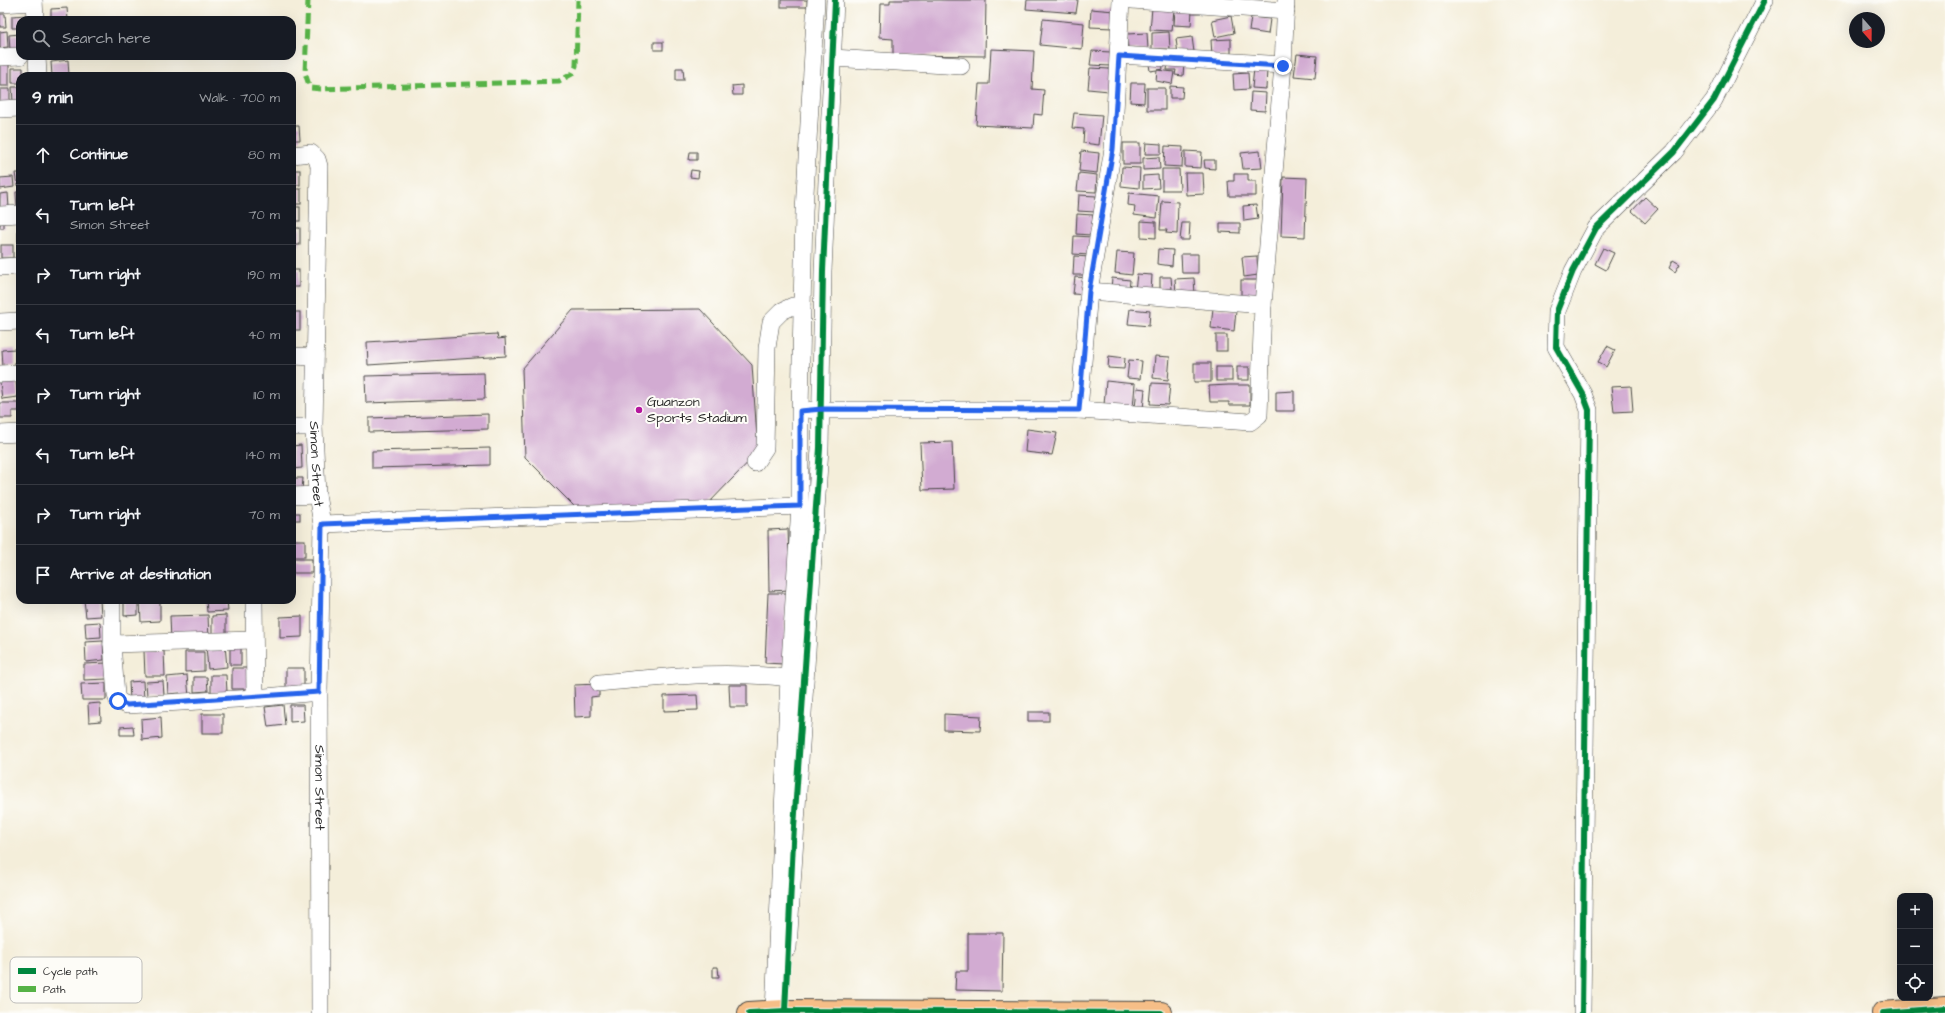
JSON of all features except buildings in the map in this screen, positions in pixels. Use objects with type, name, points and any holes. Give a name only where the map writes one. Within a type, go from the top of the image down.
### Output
[{"type":"main road","points":[[1883,1013],[1945,1008]]},
{"type":"main road","points":[[749,1013],[779,1011],[1161,1013]]},
{"type":"street","points":[[796,701],[789,678],[800,506],[800,411],[804,211],[816,0]]},
{"type":"street","points":[[779,1011],[778,889],[822,409],[823,271],[835,0]]},
{"type":"street","points":[[1079,410],[1089,291],[1113,149],[1121,0]]},
{"type":"street","points":[[800,411],[822,409],[1079,410],[1250,422],[1259,415],[1261,406],[1263,305],[1283,66],[1286,5],[1132,0]]},
{"type":"street","points":[[1582,1013],[1589,410],[1583,394],[1556,347],[1557,311],[1573,271],[1596,228],[1674,152],[1714,100],[1765,0]]},
{"type":"street","points":[[0,4],[34,1],[35,16]]},
{"type":"street","points":[[0,57],[16,56]]},
{"type":"street","points":[[1119,56],[1283,66]]},
{"type":"street","points":[[833,58],[858,61],[961,66]]},
{"type":"street","points":[[37,60],[38,72]]},
{"type":"street","points":[[0,110],[16,108]]},
{"type":"street","name":"Simon Street","points":[[296,155],[311,153],[317,159],[319,166],[314,427],[317,496],[322,524],[319,692],[320,1013]]},
{"type":"street","points":[[0,215],[16,214]]},
{"type":"street","points":[[0,267],[16,266]]},
{"type":"street","points":[[1089,291],[1263,305]]},
{"type":"street","points":[[755,462],[765,448],[767,348],[771,322],[782,311],[793,306],[802,308]]},
{"type":"street","points":[[0,322],[16,321]]},
{"type":"street","points":[[296,356],[315,357]]},
{"type":"street","points":[[0,374],[16,373]]},
{"type":"street","points":[[296,427],[314,427]]},
{"type":"street","points":[[0,434],[16,433]]},
{"type":"street","points":[[296,496],[317,496]]},
{"type":"street","points":[[322,524],[800,506]]},
{"type":"street","points":[[112,604],[112,644],[116,695],[118,701],[127,705],[255,698],[319,692]]},
{"type":"street","points":[[254,604],[253,640],[255,698]]},
{"type":"street","points":[[112,644],[253,640]]},
{"type":"street","points":[[599,683],[702,674],[745,673],[789,678]]},
{"type":"marked path","points":[[308,0],[305,73],[310,88],[321,89],[559,81],[572,74],[576,66],[578,0]]},
{"type":"cycle path","points":[[785,1011],[793,842],[820,448],[823,271],[835,0]]},
{"type":"cycle path","points":[[1582,1013],[1589,410],[1583,394],[1556,347],[1557,311],[1573,271],[1596,228],[1674,152],[1714,100],[1765,0]]},
{"type":"cycle path","points":[[1883,1013],[1945,1008]]},
{"type":"cycle path","points":[[749,1013],[785,1011],[1161,1013]]},
{"type":"place","name":"Guanzon Sports Stadium","points":[[639,410]]},
{"type":"route","points":[[118,701],[127,705],[255,698],[319,692],[322,606],[322,524],[800,506],[800,411],[822,409],[1079,410],[1089,291],[1113,149],[1119,56],[1283,66]]}]
